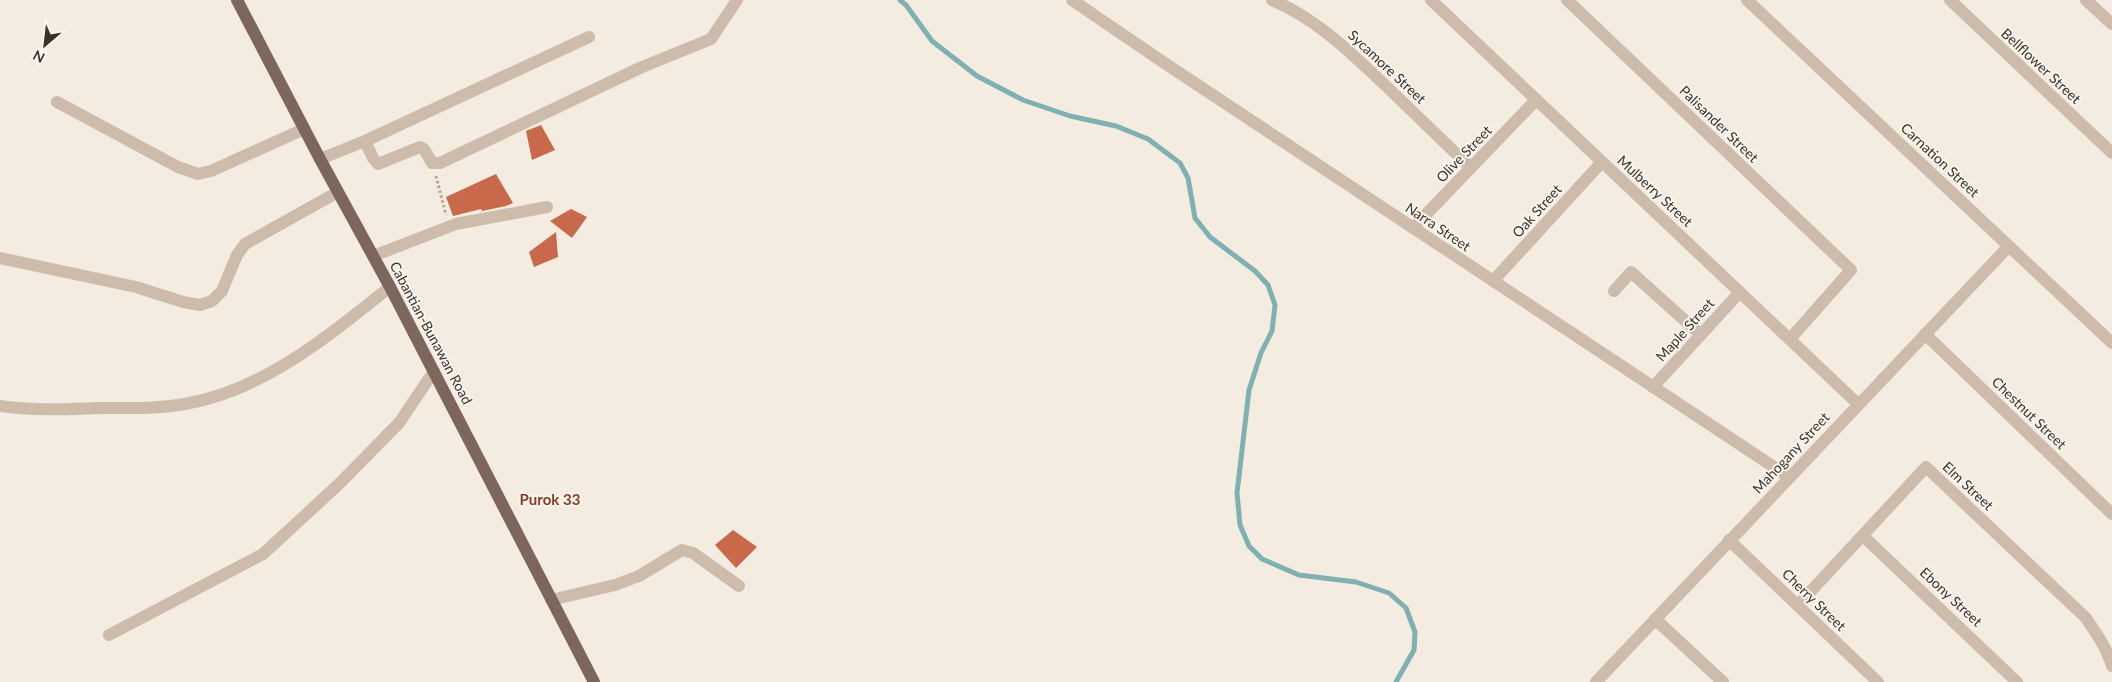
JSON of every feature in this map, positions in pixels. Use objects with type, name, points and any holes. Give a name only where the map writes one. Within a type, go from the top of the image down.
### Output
[{"type":"main road","name":"Cabantian-Bunawan Road","points":[[237,0],[304,129],[390,287],[594,682]]},
{"type":"street","points":[[366,141],[373,158],[378,164],[420,148],[424,149],[432,163],[440,163],[642,67],[711,39],[737,0]]},
{"type":"street","name":"Narra Street","points":[[1072,0],[1789,477]]},
{"type":"street","name":"Sycamore Street","points":[[1272,0],[1292,8],[1342,45],[1471,168]]},
{"type":"street","name":"Mulberry Street","points":[[1431,0],[1858,404]]},
{"type":"street","name":"Palisander Street","points":[[1567,0],[1851,270],[1790,339]]},
{"type":"street","name":"Carnation Street","points":[[1747,0],[2112,343]]},
{"type":"street","name":"Bellflower Street","points":[[1950,0],[2112,153]]},
{"type":"street","points":[[2086,0],[2112,24]]},
{"type":"street","points":[[320,159],[366,141],[589,37]]},
{"type":"street","name":"Olive Street","points":[[1414,228],[1536,100]]},
{"type":"street","points":[[57,102],[178,167],[198,174],[210,171],[304,129]]},
{"type":"street","name":"Oak Street","points":[[1493,281],[1602,162]]},
{"type":"street","points":[[0,258],[136,287],[183,302],[200,305],[212,301],[222,291],[236,255],[245,244],[261,233],[338,192]]},
{"type":"street","points":[[373,256],[449,226],[471,220],[547,207]]},
{"type":"street","name":"Mahogany Street","points":[[1596,682],[2009,246]]},
{"type":"street","points":[[1614,291],[1631,272],[1701,335]]},
{"type":"street","points":[[0,406],[52,409],[156,406],[184,404],[216,397],[291,362],[323,340],[390,287]]},
{"type":"street","name":"Maple Street","points":[[1653,387],[1740,292]]},
{"type":"street","name":"Chestnut Street","points":[[1925,334],[2112,514]]},
{"type":"street","points":[[109,635],[262,554],[340,484],[399,423],[434,372]]},
{"type":"street","name":"Elm Street","points":[[1798,605],[1926,468],[2086,618],[2100,638],[2112,666]]},
{"type":"street","name":"Ebony Street","points":[[1863,536],[2017,682]]},
{"type":"street","name":"Cherry Street","points":[[1729,540],[1878,682]]},
{"type":"street","points":[[551,600],[615,585],[639,576],[682,550],[693,552],[739,586]]},
{"type":"street","points":[[1655,619],[1723,682]]},
{"type":"path","points":[[432,163],[449,226]]},
{"type":"building","points":[[541,125],[555,150],[532,160],[526,131]]},
{"type":"building","points":[[496,174],[513,203],[453,216],[446,197]]},
{"type":"building","points":[[571,209],[587,217],[572,238],[550,221]]},
{"type":"building","points":[[556,232],[558,257],[534,267],[529,252]]},
{"type":"building","points":[[733,530],[757,547],[736,568],[715,545]]},
{"type":"waterway","points":[[900,0],[906,5],[932,41],[977,76],[1023,100],[1070,116],[1116,126],[1148,139],[1180,163],[1188,178],[1195,218],[1210,237],[1255,271],[1268,285],[1275,305],[1272,331],[1261,353],[1249,390],[1237,493],[1240,525],[1249,546],[1262,559],[1299,575],[1356,582],[1389,593],[1406,608],[1415,632],[1414,650],[1396,682]]},
{"type":"district","name":"Purok 33","points":[[550,500]]}]
